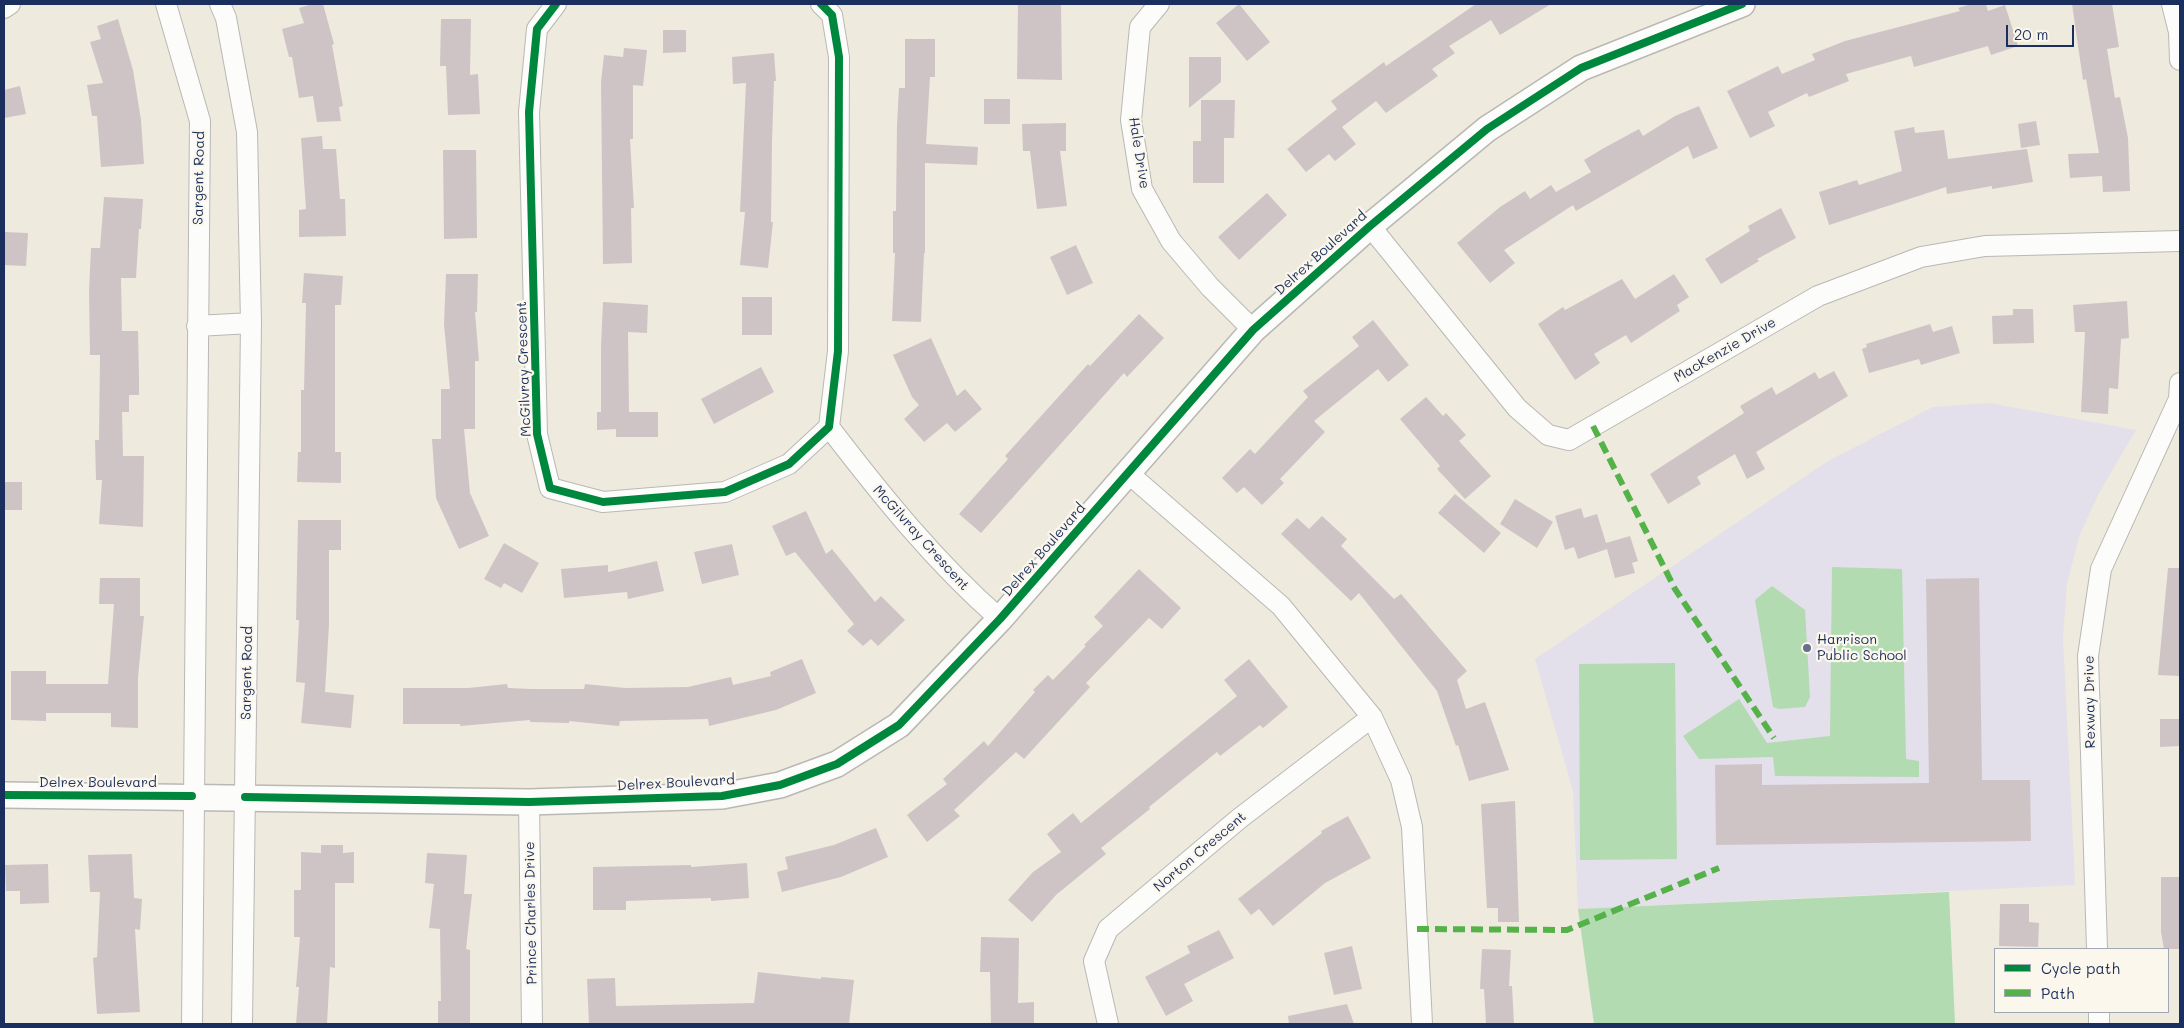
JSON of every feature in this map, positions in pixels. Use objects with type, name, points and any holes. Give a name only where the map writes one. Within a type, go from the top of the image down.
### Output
[{"type":"street","points":[[4,8],[10,4]]},
{"type":"street","name":"Sargent Road","points":[[166,4],[200,121],[192,796],[192,1024]]},
{"type":"street","name":"Sargent Road","points":[[220,4],[226,18],[247,132],[251,323],[242,1024]]},
{"type":"street","name":"McGilvray Crescent","points":[[556,4],[537,28],[529,112],[537,434],[550,488],[603,502],[725,492],[789,464],[829,427],[898,516],[967,590],[1000,619]]},
{"type":"street","points":[[821,4],[832,15],[839,57],[838,351],[829,427]]},
{"type":"street","name":"Hale Drive","points":[[1159,4],[1140,28],[1131,120],[1142,189],[1171,241],[1210,287],[1254,330]]},
{"type":"street","name":"Delrex Boulevard","points":[[4,795],[192,796],[529,802],[722,796],[780,785],[837,764],[899,725],[1000,619],[1254,330],[1370,226],[1487,129],[1581,68],[1742,4]]},
{"type":"street","points":[[2172,4],[2179,32],[2180,60]]},
{"type":"street","name":"MacKenzie Drive","points":[[1370,226],[1517,408],[1548,435],[1569,440],[1818,296],[1921,257],[1985,246],[2180,241]]},
{"type":"street","points":[[197,326],[251,323]]},
{"type":"street","name":"Rexway Drive","points":[[2097,948],[2088,656],[2101,569],[2179,399],[2180,383]]},
{"type":"street","points":[[1128,473],[1281,606],[1372,717],[1401,780],[1412,827],[1422,1024]]},
{"type":"street","name":"Norton Crescent","points":[[1108,1024],[1094,961],[1108,929],[1240,818],[1372,717]]},
{"type":"street","name":"Prince Charles Drive","points":[[529,802],[532,1024]]},
{"type":"shaded area","name":"Harrison Public School","points":[[1989,403],[2136,430],[2099,493],[2080,534],[2067,583],[2063,637],[2075,885],[1578,909],[1573,791],[1535,659],[1828,461],[1933,407]]},
{"type":"green space","points":[[1832,567],[1902,569],[1906,759],[1919,761],[1919,777],[1775,776],[1773,757],[1699,759],[1683,736],[1739,699],[1767,743],[1830,736]]},
{"type":"green space","points":[[1772,586],[1805,610],[1810,697],[1805,707],[1779,709],[1773,707],[1755,600]]},
{"type":"green space","points":[[1675,663],[1677,859],[1580,860],[1579,664]]},
{"type":"green space","points":[[1949,892],[1955,1024],[1594,1024],[1578,909]]},
{"type":"building","points":[[312,4],[323,4],[334,44],[332,45],[343,106],[339,107],[341,121],[317,122],[313,96],[299,98],[292,57],[289,57],[282,29],[304,23],[299,8]]},
{"type":"building","points":[[1018,4],[1061,4],[1062,80],[1017,79]]},
{"type":"building","points":[[1239,4],[1270,42],[1247,61],[1216,23]]},
{"type":"building","points":[[1476,4],[1551,4],[1500,35],[1491,20],[1449,46],[1455,53],[1432,69],[1438,76],[1386,113],[1376,101],[1342,127],[1356,144],[1335,161],[1329,154],[1306,172],[1287,149],[1337,109],[1331,101],[1384,62],[1386,66]]},
{"type":"building","points":[[1971,4],[1986,4],[1988,11],[2005,5],[2018,46],[1991,55],[1988,46],[1914,67],[1911,56],[1846,74],[1849,81],[1809,97],[1807,93],[1768,112],[1775,126],[1750,138],[1727,91],[1778,66],[1782,74],[1815,60],[1812,54],[1845,41],[1960,11],[1958,8]]},
{"type":"building","points":[[2072,4],[2112,4],[2119,47],[2107,49],[2115,98],[2120,97],[2128,138],[2130,191],[2103,192],[2102,176],[2070,178],[2068,154],[2099,153],[2086,79],[2083,80]]},
{"type":"building","points":[[118,19],[133,70],[141,120],[144,164],[101,167],[97,116],[92,116],[87,85],[103,83],[90,42],[101,39],[97,26]]},
{"type":"building","points":[[441,19],[471,19],[470,75],[478,74],[480,114],[448,115],[446,66],[440,66]]},
{"type":"building","points":[[663,30],[686,30],[686,52],[663,53]]},
{"type":"building","points":[[905,39],[935,39],[935,77],[930,77],[926,144],[978,147],[977,165],[925,163],[925,253],[921,322],[892,321],[895,253],[893,253],[893,211],[896,211],[897,124],[899,88],[905,88]]},
{"type":"building","points":[[624,48],[647,50],[643,86],[633,85],[633,139],[630,139],[634,208],[631,208],[632,263],[603,264],[601,82],[604,55],[623,57]]},
{"type":"building","points":[[774,53],[776,81],[774,81],[772,142],[771,222],[773,222],[768,268],[740,265],[745,212],[740,212],[746,83],[733,84],[732,57]]},
{"type":"building","points":[[1189,57],[1221,57],[1221,82],[1189,108]]},
{"type":"building","points":[[20,86],[26,114],[4,118],[4,90]]},
{"type":"building","points":[[984,99],[1010,99],[1010,124],[984,124]]},
{"type":"building","points":[[1201,100],[1235,100],[1234,138],[1224,138],[1224,183],[1193,183],[1193,141],[1201,141]]},
{"type":"building","points":[[1699,106],[1718,148],[1693,159],[1688,146],[1576,211],[1573,205],[1504,250],[1515,263],[1490,283],[1457,243],[1500,207],[1525,191],[1530,199],[1551,185],[1556,192],[1591,172],[1584,160],[1639,129],[1643,136],[1675,116]]},
{"type":"building","points":[[2036,121],[2040,145],[2021,148],[2018,124]]},
{"type":"building","points":[[1066,123],[1066,151],[1060,151],[1067,206],[1037,209],[1030,151],[1023,151],[1022,124]]},
{"type":"building","points":[[1914,127],[1915,133],[1944,130],[1948,159],[2027,149],[2033,182],[1992,189],[1992,186],[1947,194],[1946,187],[1829,225],[1819,192],[1857,180],[1859,185],[1902,171],[1894,131]]},
{"type":"building","points":[[322,136],[323,149],[336,149],[340,199],[345,199],[346,236],[299,237],[299,210],[306,209],[301,138]]},
{"type":"building","points":[[443,150],[476,150],[477,238],[444,239]]},
{"type":"building","points":[[1267,193],[1287,215],[1239,260],[1218,237]]},
{"type":"building","points":[[104,197],[143,199],[136,278],[121,278],[122,331],[138,331],[139,377],[139,395],[129,395],[129,412],[122,412],[123,456],[144,456],[143,527],[99,524],[102,480],[96,480],[95,440],[99,440],[100,355],[90,355],[89,291],[91,248],[100,248]]},
{"type":"building","points":[[1781,208],[1796,238],[1757,259],[1759,261],[1721,284],[1705,259],[1750,231],[1748,226]]},
{"type":"building","points":[[4,232],[28,233],[26,266],[4,265]]},
{"type":"building","points":[[1076,245],[1093,283],[1067,295],[1050,257]]},
{"type":"building","points":[[304,273],[343,276],[341,305],[335,305],[335,452],[341,452],[341,483],[297,482],[298,452],[301,452],[301,390],[304,390],[306,303],[302,303]]},
{"type":"building","points":[[446,274],[478,274],[477,312],[475,312],[479,361],[475,361],[475,429],[464,429],[470,493],[489,536],[459,549],[436,498],[432,439],[441,439],[441,389],[450,389],[444,324]]},
{"type":"building","points":[[1674,274],[1689,297],[1677,305],[1680,311],[1631,343],[1626,335],[1594,354],[1600,363],[1575,380],[1538,324],[1563,307],[1565,310],[1622,279],[1635,299]]},
{"type":"building","points":[[742,297],[772,297],[772,335],[742,335]]},
{"type":"building","points":[[2127,301],[2129,338],[2121,339],[2118,389],[2109,388],[2108,414],[2081,412],[2085,332],[2075,332],[2073,305]]},
{"type":"building","points":[[603,302],[648,305],[647,333],[628,332],[629,412],[658,412],[658,437],[616,437],[616,429],[597,430],[597,412],[601,412]]},
{"type":"building","points":[[2013,309],[2033,309],[2034,343],[1993,344],[1992,316],[2013,315]]},
{"type":"building","points":[[1139,314],[1164,338],[1127,377],[1124,373],[981,533],[959,514],[1008,459],[1005,456],[1088,364],[1090,366]]},
{"type":"building","points":[[1373,320],[1409,365],[1388,382],[1378,369],[1314,421],[1325,432],[1280,479],[1284,483],[1262,505],[1244,487],[1237,493],[1222,478],[1250,449],[1255,454],[1308,397],[1303,391],[1359,346],[1352,337]]},
{"type":"building","points":[[1930,324],[1933,332],[1952,326],[1960,353],[1921,365],[1919,359],[1869,373],[1862,349],[1867,347],[1866,344]]},
{"type":"building","points":[[931,338],[957,396],[965,389],[982,409],[955,432],[947,423],[924,442],[904,419],[919,405],[912,397],[893,355]]},
{"type":"building","points":[[761,367],[774,392],[714,424],[701,399]]},
{"type":"building","points":[[1834,371],[1848,396],[1756,452],[1765,469],[1747,479],[1735,454],[1697,477],[1701,484],[1668,504],[1650,474],[1744,413],[1740,406],[1772,387],[1776,395],[1815,372],[1819,379]]},
{"type":"building","points":[[1426,397],[1443,416],[1446,413],[1466,435],[1459,441],[1491,476],[1465,499],[1437,469],[1440,466],[1400,419]]},
{"type":"building","points":[[4,482],[22,482],[22,510],[4,510]]},
{"type":"building","points":[[1455,494],[1501,533],[1484,553],[1438,513]]},
{"type":"building","points":[[1515,499],[1553,522],[1537,548],[1500,524]]},
{"type":"building","points":[[1581,508],[1584,518],[1597,514],[1606,543],[1630,536],[1638,561],[1632,563],[1635,573],[1615,578],[1607,549],[1578,559],[1574,547],[1565,550],[1555,516]]},
{"type":"building","points":[[806,511],[826,554],[832,549],[875,602],[881,596],[905,620],[878,646],[871,639],[863,646],[847,631],[854,624],[795,552],[786,556],[772,526]]},
{"type":"building","points":[[1322,516],[1347,539],[1341,546],[1394,599],[1401,594],[1467,671],[1457,680],[1466,709],[1485,702],[1509,770],[1469,781],[1458,745],[1456,746],[1437,691],[1359,593],[1351,601],[1281,534],[1297,518],[1309,529]]},
{"type":"building","points":[[298,520],[341,520],[341,550],[329,550],[329,625],[325,692],[354,695],[351,728],[301,723],[305,683],[296,682],[299,620],[296,620]]},
{"type":"building","points":[[504,543],[539,563],[522,593],[504,583],[501,588],[484,579]]},
{"type":"building","points":[[732,544],[739,575],[702,584],[694,552]]},
{"type":"building","points":[[657,561],[664,591],[628,599],[627,592],[564,598],[561,569],[608,565],[608,572]]},
{"type":"building","points":[[2168,568],[2180,568],[2180,676],[2158,675]]},
{"type":"building","points":[[1139,569],[1181,608],[1162,629],[1149,618],[1086,683],[1090,687],[1024,759],[1016,752],[954,810],[960,816],[927,842],[907,815],[947,784],[943,779],[984,741],[988,746],[1035,692],[1033,690],[1048,675],[1053,680],[1086,646],[1084,645],[1103,626],[1094,617]]},
{"type":"building","points":[[100,578],[140,578],[140,616],[144,616],[138,677],[138,728],[111,727],[111,713],[46,713],[46,721],[11,720],[11,671],[46,671],[46,684],[108,684],[114,604],[99,604]]},
{"type":"building","points":[[1979,578],[1982,780],[2030,780],[2031,841],[1716,845],[1715,765],[1762,764],[1762,785],[1929,783],[1926,579]]},
{"type":"building","points":[[802,659],[816,693],[776,710],[709,726],[708,719],[620,721],[619,726],[569,721],[569,723],[530,722],[530,720],[460,726],[460,724],[403,724],[403,688],[468,688],[507,684],[508,688],[532,689],[584,689],[585,684],[625,688],[688,687],[731,677],[733,685],[771,676],[770,672]]},
{"type":"building","points":[[1249,659],[1288,707],[1263,728],[1260,725],[1220,756],[1217,752],[1149,807],[1150,809],[1101,848],[1106,854],[1056,895],[1032,922],[1008,900],[1033,872],[1061,852],[1047,834],[1073,813],[1081,823],[1237,696],[1224,680]]},
{"type":"building","points":[[2160,719],[2180,719],[2180,746],[2160,747]]},
{"type":"building","points":[[1515,801],[1519,922],[1498,922],[1498,908],[1487,908],[1481,804]]},
{"type":"building","points":[[1348,816],[1371,858],[1325,883],[1273,926],[1259,909],[1251,915],[1238,899],[1322,833],[1321,831]]},
{"type":"building","points":[[876,828],[888,857],[841,877],[782,892],[777,872],[788,869],[785,857],[834,845]]},
{"type":"building","points":[[321,845],[343,845],[343,853],[354,852],[354,883],[335,883],[335,968],[330,967],[327,1024],[296,1024],[299,987],[296,987],[300,937],[294,937],[294,890],[301,890],[301,852],[321,853]]},
{"type":"building","points":[[427,853],[467,855],[464,894],[472,894],[466,949],[470,950],[470,1024],[438,1024],[438,1001],[441,1001],[440,929],[429,928],[434,884],[425,883]]},
{"type":"building","points":[[132,854],[134,898],[142,899],[140,930],[135,929],[140,1012],[97,1014],[93,958],[97,957],[100,892],[90,892],[88,855]]},
{"type":"building","points":[[747,863],[749,898],[711,901],[711,898],[626,901],[626,910],[593,910],[593,867],[691,865],[691,867]]},
{"type":"building","points":[[48,864],[49,903],[20,904],[20,891],[6,891],[5,865]]},
{"type":"building","points":[[2161,877],[2180,877],[2180,949],[2164,948],[2161,932]]},
{"type":"building","points":[[2000,904],[2029,904],[2029,922],[2039,923],[2038,947],[1999,946]]},
{"type":"building","points":[[1219,930],[1234,958],[1184,984],[1193,1001],[1166,1016],[1145,977],[1190,953],[1187,946]]},
{"type":"building","points":[[981,937],[1019,938],[1018,1003],[1034,1002],[1034,1024],[991,1024],[990,972],[980,972]]},
{"type":"building","points":[[1352,946],[1362,989],[1334,995],[1324,953]]},
{"type":"building","points":[[1482,949],[1511,950],[1509,986],[1512,986],[1514,1024],[1486,1024],[1484,989],[1480,989]]},
{"type":"building","points":[[758,972],[821,979],[821,977],[854,980],[849,1024],[589,1024],[587,979],[615,978],[616,1006],[754,1003]]},
{"type":"building","points":[[1347,1004],[1354,1024],[1289,1024],[1288,1016]]},
{"type":"marked path","points":[[1593,426],[1675,589],[1774,738]]},
{"type":"marked path","points":[[1417,929],[1567,930],[1719,868]]},
{"type":"cycle path","points":[[556,4],[537,29],[529,112],[537,434],[550,488],[603,502],[725,492],[789,464],[829,427],[838,351],[839,57],[832,15],[821,4]]},
{"type":"cycle path","points":[[245,797],[529,802],[722,796],[780,785],[837,764],[899,725],[1000,619],[1253,330],[1370,226],[1487,129],[1581,68],[1742,4]]},
{"type":"cycle path","points":[[4,795],[192,796]]},
{"type":"place","name":"Harrison Public School","points":[[1807,648]]}]
